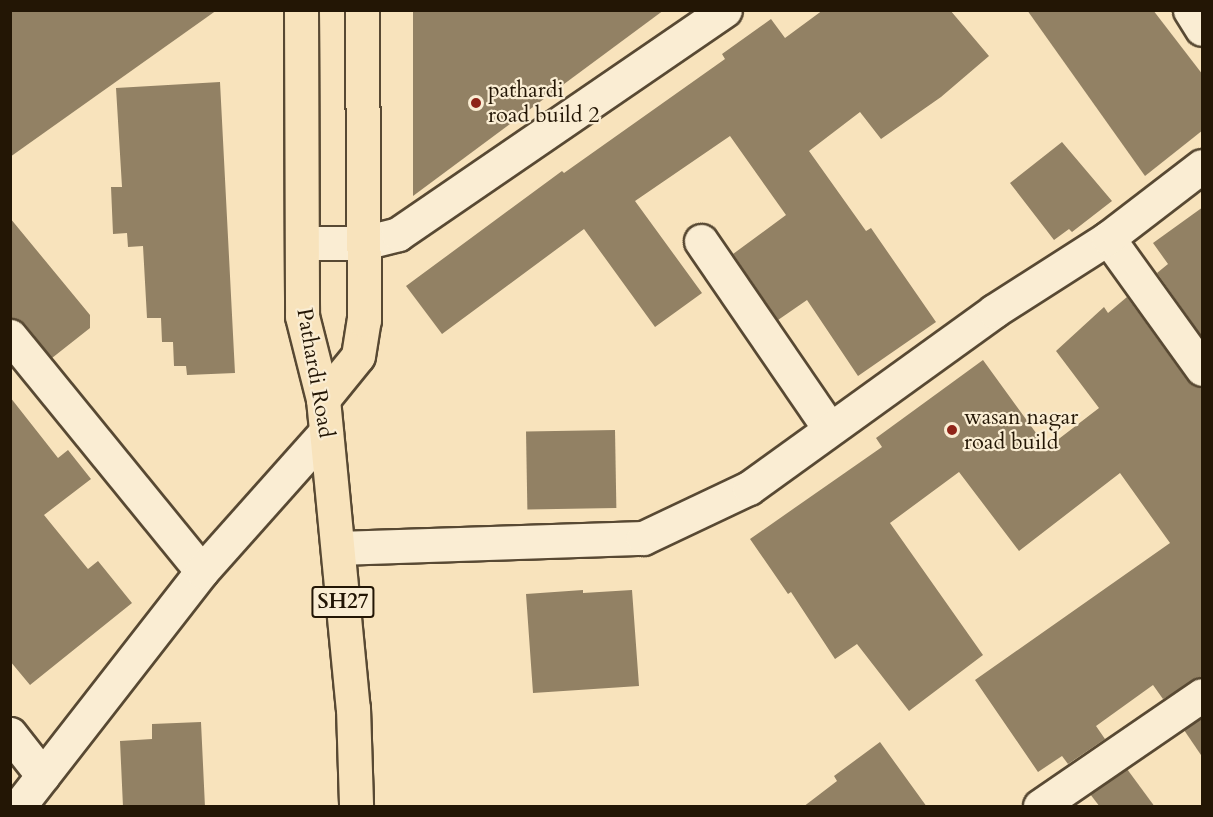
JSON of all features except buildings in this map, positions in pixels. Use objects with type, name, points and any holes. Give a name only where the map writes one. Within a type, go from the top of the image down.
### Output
[{"type":"main road","name":"Pathardi Road","points":[[301,10],[302,316],[323,399],[353,708],[356,807]]},
{"type":"main road","points":[[323,399],[357,356],[364,320],[362,10]]},
{"type":"street","points":[[302,243],[363,243],[398,234],[725,10]]},
{"type":"street","points":[[1190,10],[1203,29]]},
{"type":"street","points":[[339,548],[643,538],[748,488],[994,311],[1108,238],[1203,166]]},
{"type":"street","points":[[1108,238],[1203,369]]},
{"type":"street","points":[[701,241],[830,428]]},
{"type":"street","points":[[10,336],[202,571]]},
{"type":"street","points":[[19,807],[202,571],[326,432]]},
{"type":"street","points":[[1049,804],[1203,695]]},
{"type":"street","points":[[10,734],[43,776]]},
{"type":"place","name":"pathardi road build 2","points":[[476,103]]},
{"type":"place","name":"wasan nagar road build","points":[[952,430]]}]
